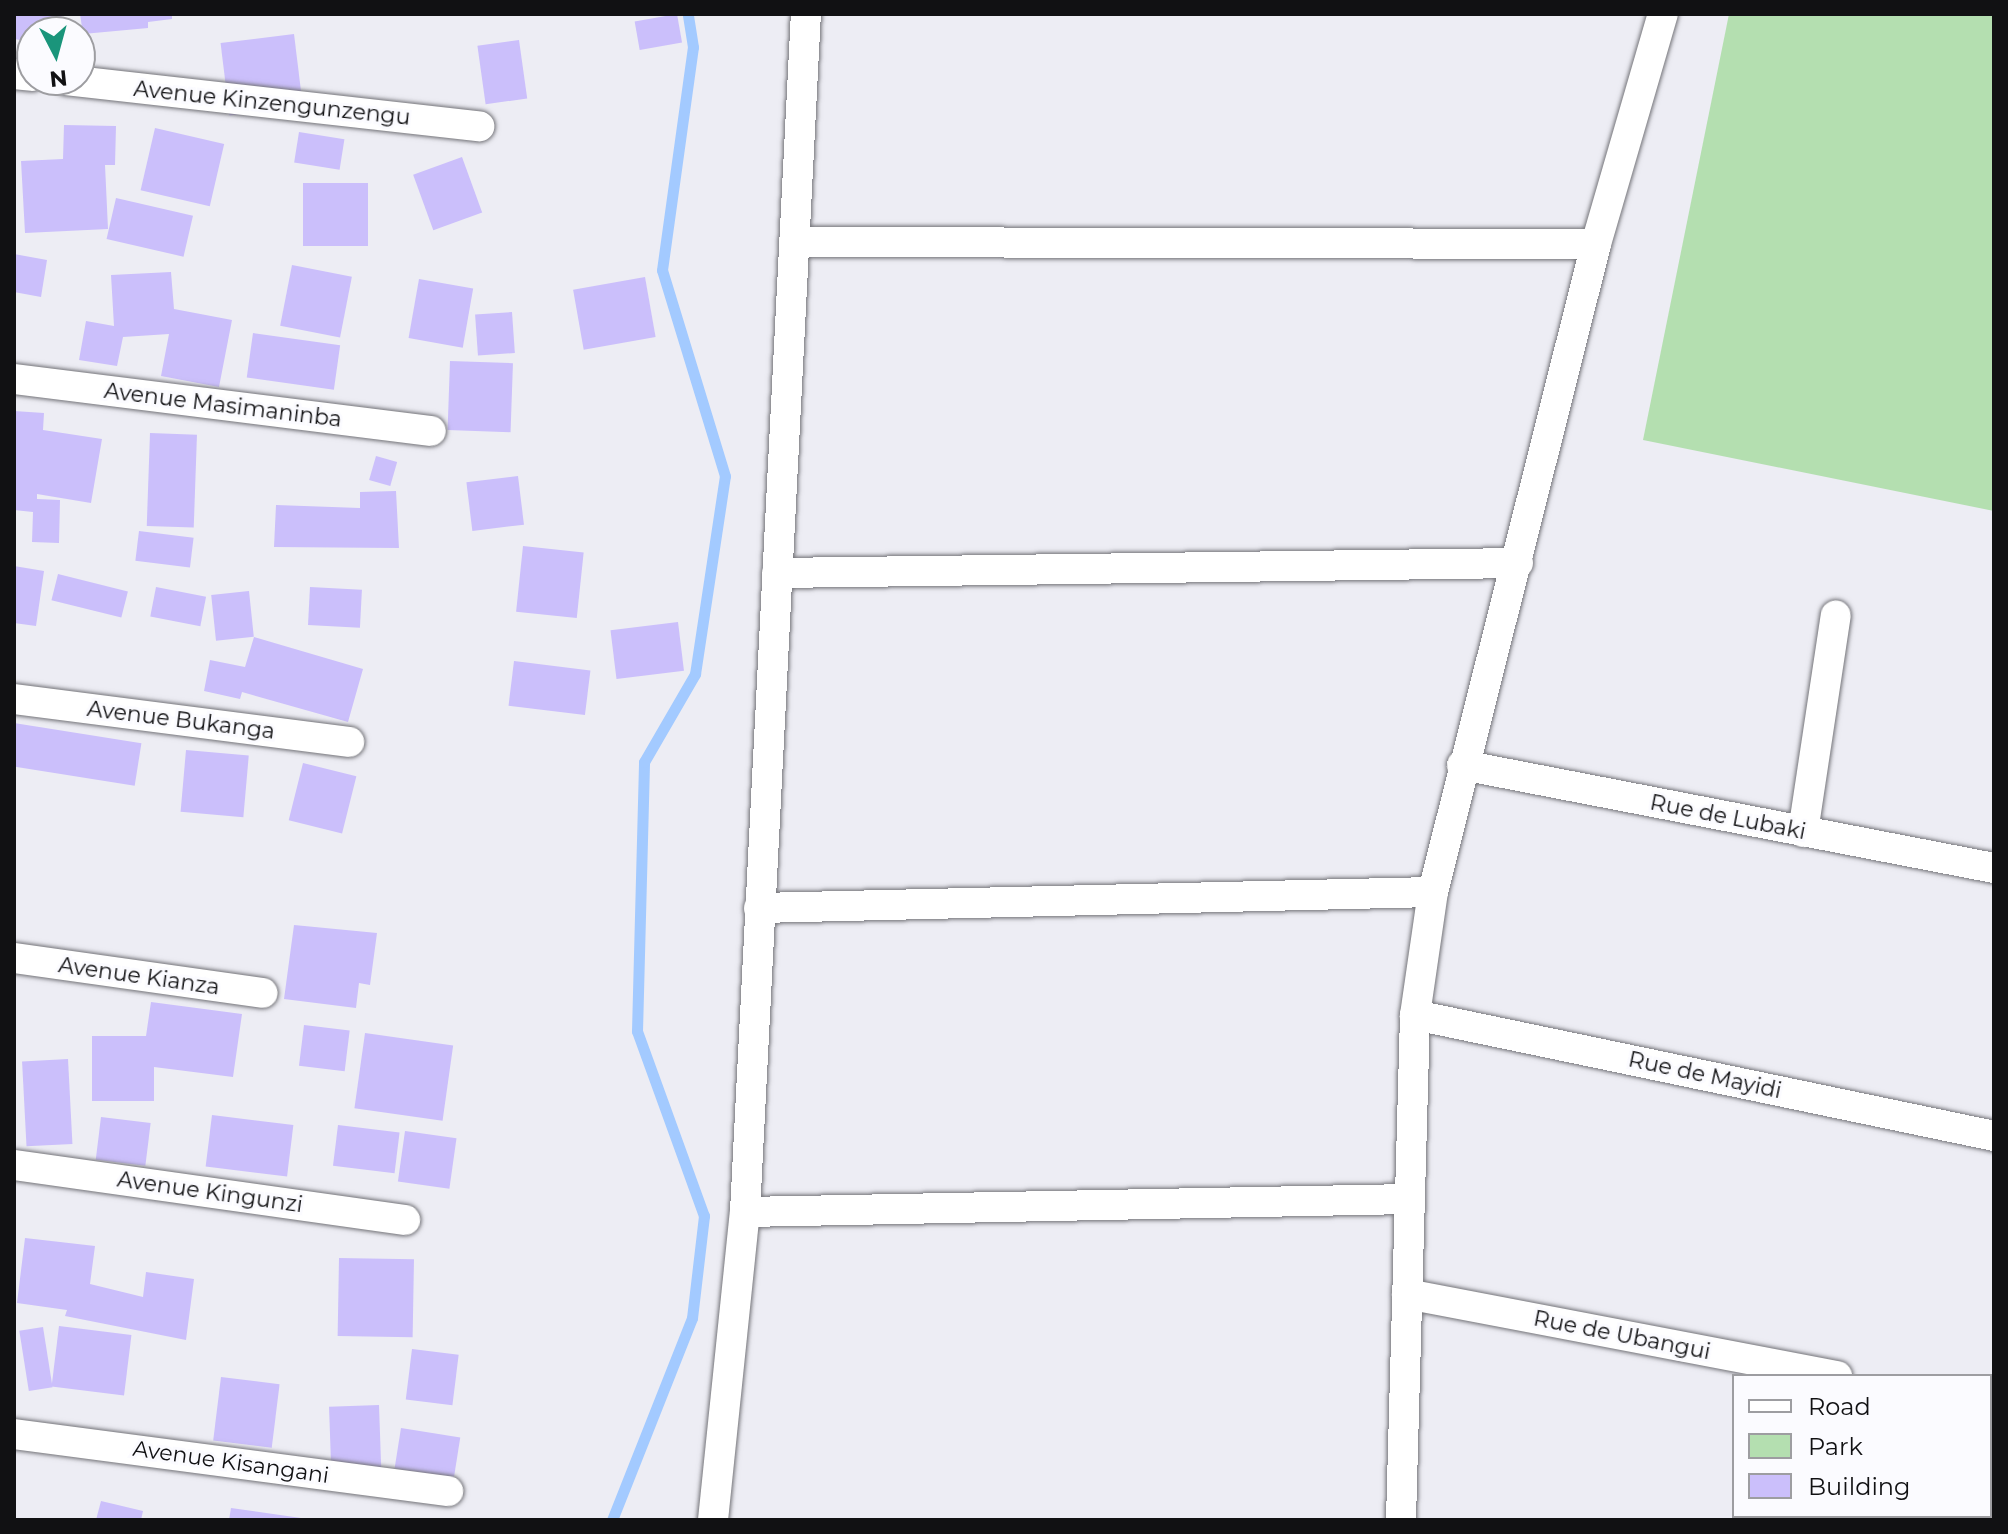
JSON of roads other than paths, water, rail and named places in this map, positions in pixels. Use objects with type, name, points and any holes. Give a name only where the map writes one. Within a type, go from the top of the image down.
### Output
[{"type":"street","points":[[713,1520],[745,1212],[806,14]]},
{"type":"street","points":[[1401,1520],[1415,1015],[1433,892],[1462,765],[1518,563],[1596,244],[1663,14]]},
{"type":"street","name":"Avenue Kinzengunzengu","points":[[96,83],[479,126]]},
{"type":"street","points":[[795,242],[1596,244]]},
{"type":"street","name":"Avenue Masimaninba","points":[[14,379],[431,431]]},
{"type":"street","points":[[777,573],[1518,563]]},
{"type":"street","points":[[1803,832],[1836,615]]},
{"type":"street","name":"Avenue Bukanga","points":[[14,699],[349,742]]},
{"type":"street","name":"Rue de Lubaki","points":[[1462,765],[1994,868]]},
{"type":"street","points":[[759,908],[1433,892]]},
{"type":"street","name":"Avenue Kianza","points":[[14,958],[263,993]]},
{"type":"street","name":"Rue de Mayidi","points":[[1415,1015],[1994,1136]]},
{"type":"street","name":"Avenue Kingunzi","points":[[14,1165],[405,1220]]},
{"type":"street","points":[[745,1212],[1408,1199]]},
{"type":"street","name":"Rue de Ubangui","points":[[1407,1294],[1827,1374]]},
{"type":"street","name":"Avenue Kisangani","points":[[14,1434],[448,1491]]},
{"type":"waterway","points":[[612,1520],[692,1318],[704,1216],[637,1031],[644,762],[695,674],[725,476],[662,270],[693,47],[688,14]]}]
